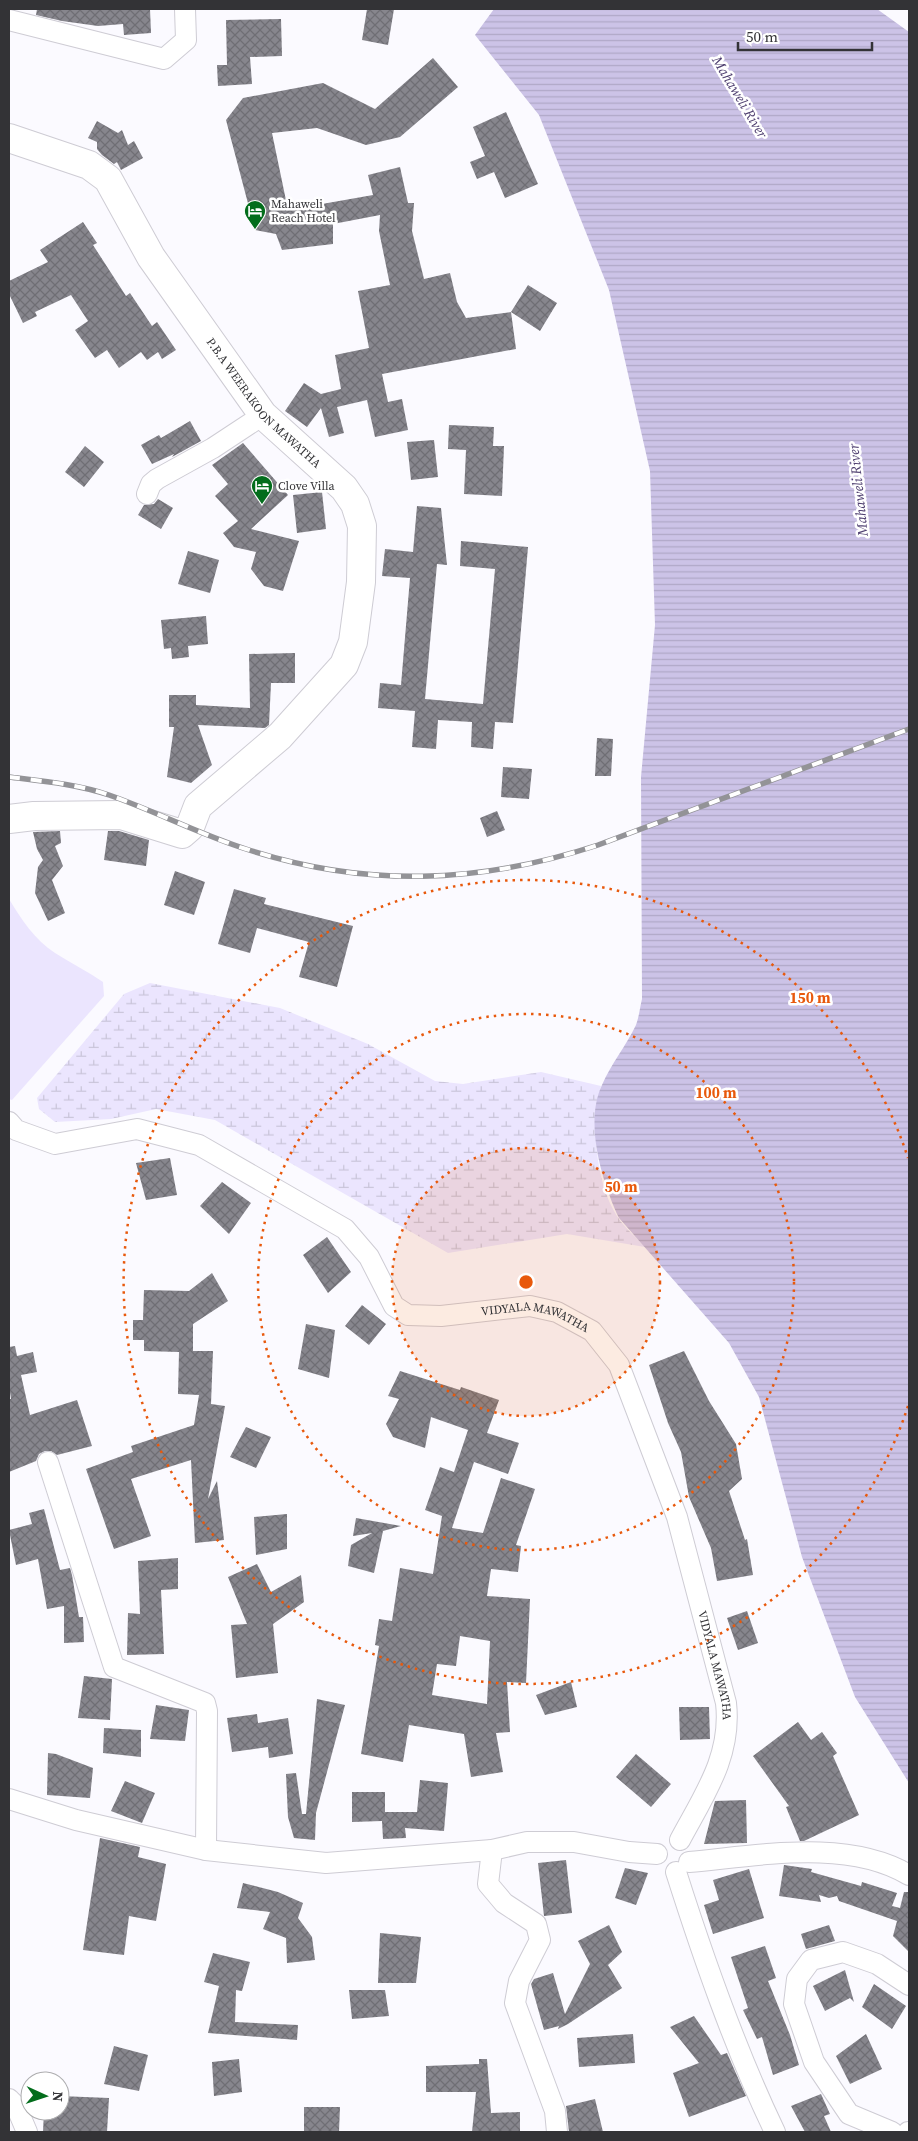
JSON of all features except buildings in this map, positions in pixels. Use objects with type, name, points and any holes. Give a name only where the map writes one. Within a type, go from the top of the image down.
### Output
[{"type":"street","points":[[9,20],[164,59],[186,40],[185,9]]},
{"type":"street","name":"P.B.A WEERAKOON MAWATHA","points":[[9,138],[89,165],[108,179],[151,257],[263,415],[344,488],[355,504],[362,526],[361,582],[353,642],[344,665],[280,736],[198,806],[190,827],[182,834],[121,815],[34,816],[9,819]]},
{"type":"street","points":[[147,494],[151,484],[157,479],[213,448],[263,415]]},
{"type":"street","name":"VIDYALA MAWATHA","points":[[9,1122],[16,1130],[55,1144],[137,1129],[199,1145],[345,1230],[369,1257],[394,1306],[408,1315],[441,1316],[530,1306],[557,1312],[592,1331],[619,1365],[677,1517],[726,1702],[729,1724],[720,1766],[680,1840]]},
{"type":"street","points":[[48,1462],[114,1667],[205,1703],[207,1711],[206,1850]]},
{"type":"street","points":[[9,1799],[76,1820],[206,1850],[326,1864],[492,1850],[527,1842],[574,1842],[629,1852],[657,1854]]},
{"type":"street","points":[[657,1854],[665,1841],[680,1840],[687,1845],[682,1867],[719,1996],[758,2096],[776,2132]]},
{"type":"street","points":[[492,1850],[488,1884],[504,1903],[536,1924],[540,1940],[519,1981],[515,2003],[555,2111],[557,2132]]},
{"type":"street","points":[[657,1854],[662,1868],[794,1853],[855,1855],[896,1868],[909,1875]]},
{"type":"street","points":[[892,2132],[849,2114],[814,2062],[794,2004],[797,1978],[811,1960],[843,1952],[877,1964],[909,1985]]},
{"type":"street","points":[[9,2099],[16,2106],[27,2132]]},
{"type":"green space","points":[[9,899],[41,942],[55,953],[103,982],[104,996],[12,1100],[9,1099]]},
{"type":"green space","points":[[150,983],[280,1008],[368,1044],[435,1081],[463,1084],[541,1072],[601,1086],[596,1119],[597,1154],[600,1172],[611,1205],[619,1219],[645,1247],[567,1234],[448,1253],[215,1120],[156,1109],[111,1119],[55,1122],[39,1109],[37,1098],[124,994]]},
{"type":"water","name":"Mahaweli River","points":[[494,9],[877,9],[909,32],[909,1783],[855,1697],[802,1557],[759,1397],[729,1343],[619,1218],[601,1170],[595,1134],[597,1100],[606,1077],[636,1025],[642,999],[641,777],[655,625],[650,471],[609,290],[539,115],[475,35]]},
{"type":"railway","points":[[9,777],[59,783],[97,791],[229,843],[291,862],[379,875],[466,874],[510,868],[598,845],[909,729]]},
{"type":"place","name":"Mahaweli Reach Hotel","points":[[255,230]]},
{"type":"place","name":"Clove Villa","points":[[262,505]]}]
